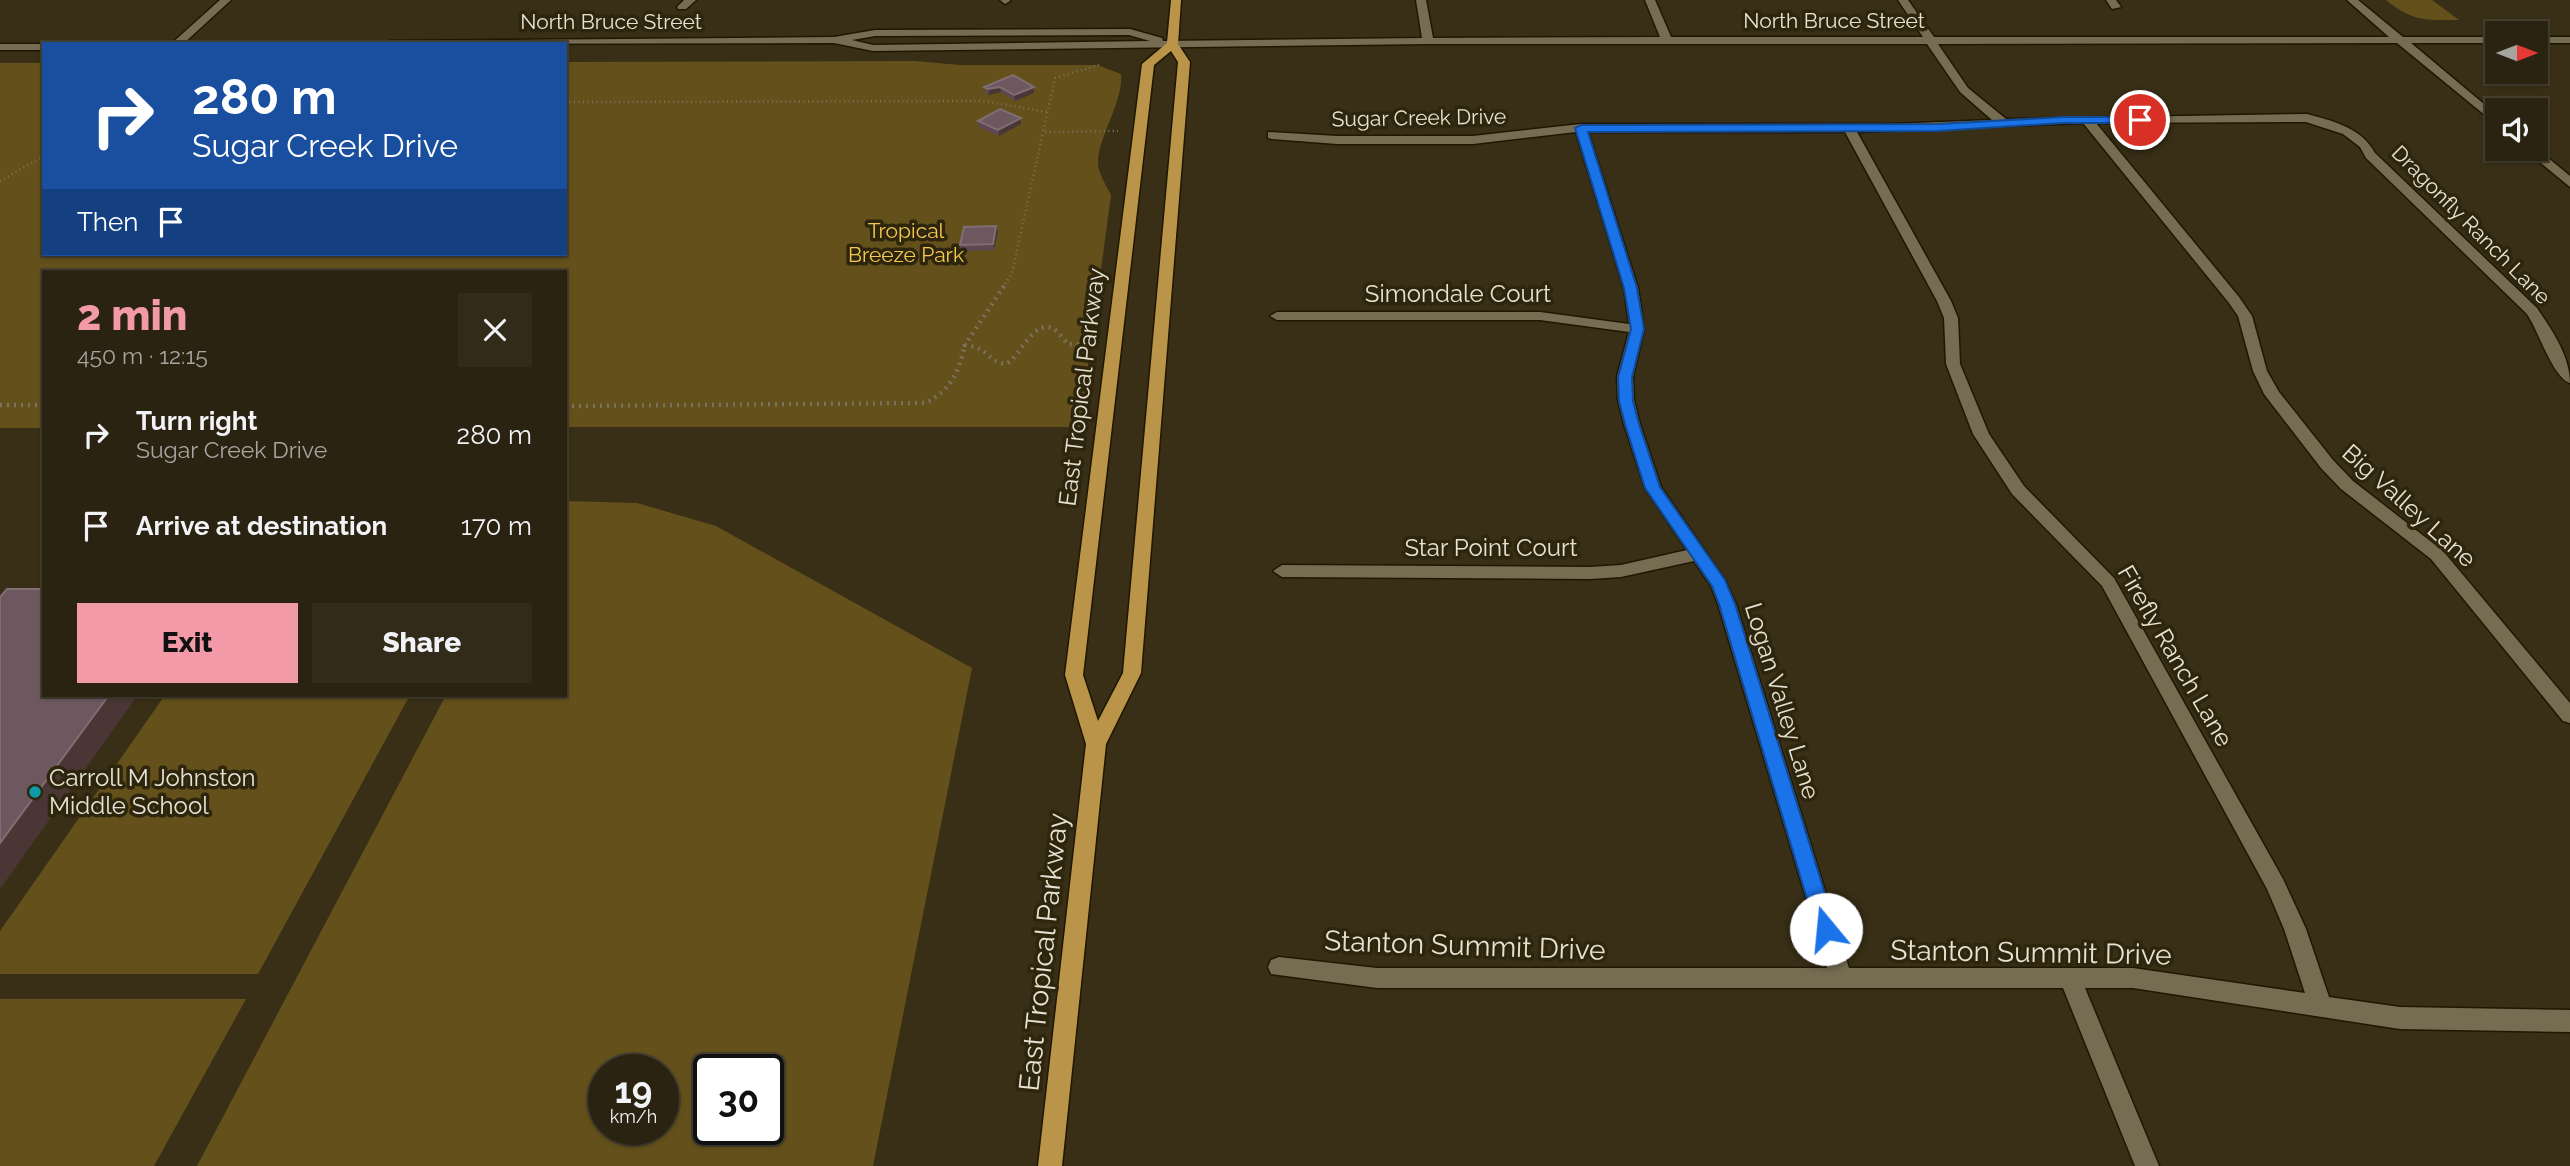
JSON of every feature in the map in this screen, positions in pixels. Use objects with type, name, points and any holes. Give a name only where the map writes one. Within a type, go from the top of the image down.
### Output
[{"type":"main road","name":"East Tropical Parkway","points":[[1050,1166],[1096,744],[1132,673],[1184,62],[1172,44],[1176,0]]},
{"type":"main road","name":"East Tropical Parkway","points":[[1096,744],[1074,675],[1148,64],[1172,44]]},
{"type":"street","points":[[178,42],[226,0]]},
{"type":"street","points":[[1421,0],[1428,41]]},
{"type":"street","points":[[1650,0],[1667,41]]},
{"type":"street","points":[[1903,0],[1964,90],[2004,124]]},
{"type":"street","points":[[2352,0],[2485,111]]},
{"type":"street","name":"North Bruce Street","points":[[567,42],[834,40],[873,48],[1428,41],[2485,40]]},
{"type":"street","points":[[2548,40],[2570,40]]},
{"type":"street","points":[[0,47],[42,47]]},
{"type":"street","name":"Sugar Creek Drive","points":[[1272,135],[1337,140],[1473,139],[1581,128],[1849,128],[2087,120],[2307,118],[2322,122]]},
{"type":"street","name":"Big Valley Lane","points":[[2087,120],[2234,300],[2245,316],[2260,371],[2272,394],[2327,464],[2347,485],[2437,555],[2570,716]]},
{"type":"street","name":"Dragonfly Ranch Lane","points":[[2322,122],[2357,138],[2370,155],[2532,312],[2546,330],[2561,366],[2570,378]]},
{"type":"street","name":"Logan Valley Lane","points":[[1581,128],[1631,288],[1637,329],[1625,377],[1626,401],[1632,424],[1653,488],[1719,584],[1727,604],[1841,979]]},
{"type":"street","name":"Firefly Ranch Lane","points":[[1849,128],[1944,301],[1951,318],[1953,364],[1981,434],[2018,490],[2108,582],[2277,886],[2321,1008]]},
{"type":"street","points":[[2544,161],[2570,183]]},
{"type":"street","name":"Simondale Court","points":[[1277,316],[1565,317],[1637,329]]},
{"type":"street","name":"Star Point Court","points":[[1282,571],[1601,572],[1621,571],[1697,554]]},
{"type":"street","name":"Stanton Summit Drive","points":[[1279,967],[1377,978],[2133,978],[2212,987],[2321,1008],[2400,1018],[2570,1021]]},
{"type":"street","points":[[2070,978],[2147,1166]]},
{"type":"path","points":[[567,406],[926,403],[947,392],[956,380],[971,330],[987,306],[1002,291],[1012,273],[1055,78],[1102,62]]},
{"type":"path","points":[[567,102],[983,101],[1047,112]]},
{"type":"path","points":[[1043,132],[1140,131]]},
{"type":"path","points":[[0,181],[42,157]]},
{"type":"path","points":[[965,345],[981,347],[994,362],[1004,365],[1014,361],[1035,331],[1046,327],[1054,329],[1068,344],[1081,345]]},
{"type":"path","points":[[0,405],[42,405]]},
{"type":"green space","points":[[2386,0],[2432,0],[2459,20],[2412,16]]},
{"type":"green space","name":"Tropical Breeze Park","points":[[914,61],[960,65],[1097,65],[1121,74],[1118,98],[1098,160],[1100,173],[1111,195],[1080,427],[567,427],[567,270],[42,270],[42,428],[0,428],[0,63],[42,63],[42,256],[567,256],[567,62]]},
{"type":"green space","points":[[567,501],[637,503],[716,526],[972,668],[873,1166],[197,1166],[445,697],[567,697]]},
{"type":"green space","points":[[164,697],[409,697],[258,974],[0,974],[0,931]]},
{"type":"green space","points":[[0,999],[246,999],[154,1166],[0,1166]]},
{"type":"building","points":[[1013,75],[1034,87],[1014,95],[1000,87],[984,87]]},
{"type":"building","points":[[1000,109],[1021,118],[998,130],[978,121]]},
{"type":"building","points":[[996,226],[993,244],[960,245],[964,227]]},
{"type":"building","name":"Carroll M Johnston Middle School","points":[[7,589],[42,589],[42,697],[108,697],[0,843],[0,597]]},
{"type":"place","name":"Carroll M Johnston Middle School","points":[[35,792]]},
{"type":"route","points":[[1826,929],[1727,604],[1719,584],[1653,488],[1632,424],[1626,401],[1625,377],[1637,329],[1631,288],[1581,128],[1938,128],[2063,120],[2140,120]]}]
